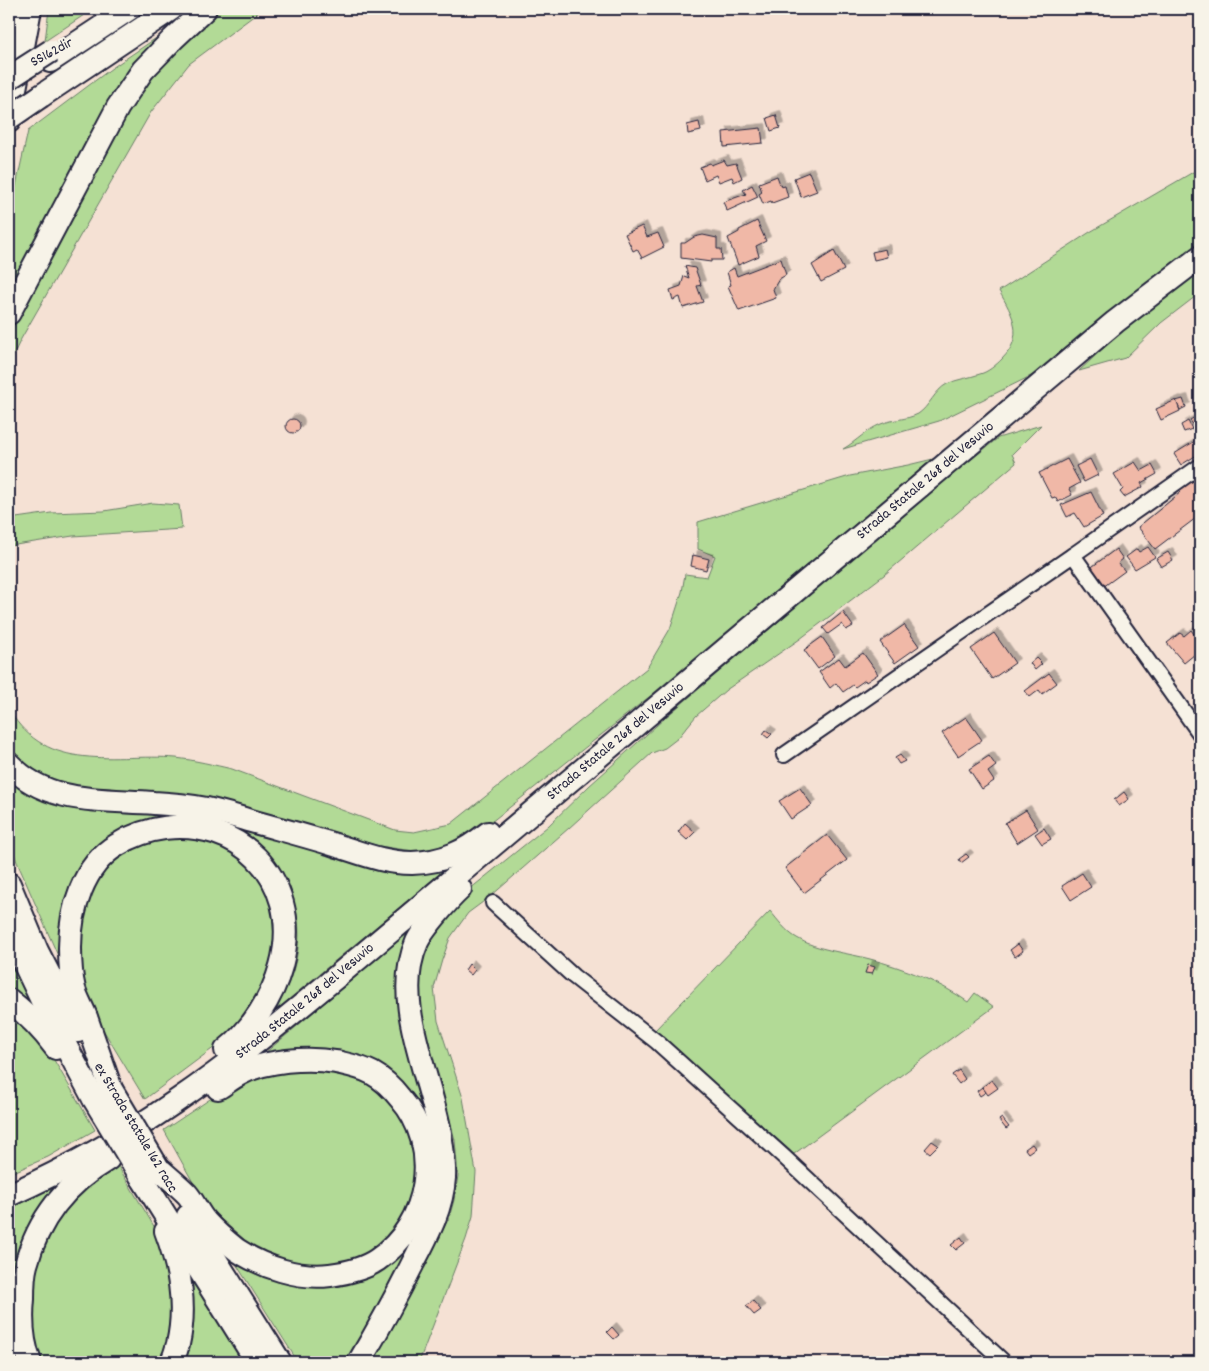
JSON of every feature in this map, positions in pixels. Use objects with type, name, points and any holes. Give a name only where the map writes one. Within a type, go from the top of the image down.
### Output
[{"type":"highway","points":[[11,9],[22,20]]},
{"type":"highway","points":[[9,122],[22,20],[34,9]]},
{"type":"highway","name":"SS162dir","points":[[9,78],[97,30],[130,9]]},
{"type":"highway","points":[[9,118],[171,9]]},
{"type":"highway","points":[[9,314],[118,107],[143,70],[172,39],[205,9]]},
{"type":"highway","points":[[9,90],[50,56]]},
{"type":"highway","name":"Strada Statale 268 del Vesuvio","points":[[9,1195],[103,1147],[176,1102],[284,1020],[1114,322],[1200,257]]},
{"type":"highway","points":[[9,764],[20,776],[43,788],[69,796],[90,800],[154,803],[209,809],[336,845],[376,859],[413,863],[428,862],[452,856],[465,849],[548,787],[602,754]]},
{"type":"highway","points":[[359,1362],[427,1236],[441,1201],[444,1178],[443,1155],[437,1117],[418,1050],[409,1005],[409,970],[417,941],[449,898],[523,831],[565,785]]},
{"type":"highway","points":[[30,1362],[23,1347],[22,1308],[25,1266],[36,1236],[53,1206],[72,1185],[101,1162],[118,1152],[182,1083],[239,1040],[248,1030],[276,984],[284,954],[287,930],[277,886],[257,857],[235,841],[209,829],[182,826],[156,828],[116,845],[100,860],[80,892],[73,912],[70,948],[74,989],[86,1015],[102,1094]]},
{"type":"highway","name":"ex Strada statale 162 racc","points":[[9,884],[102,1094]]},
{"type":"highway","name":"ex Strada statale 162 racc","points":[[9,931],[46,1010],[102,1094],[150,1173],[257,1362]]},
{"type":"highway","points":[[9,1000],[27,1014],[102,1094]]},
{"type":"highway","points":[[150,1173],[186,1194],[206,1222],[237,1250],[260,1262],[287,1272],[317,1276],[347,1272],[376,1261],[399,1241],[415,1215],[425,1186],[426,1164],[422,1135],[410,1109],[386,1083],[374,1074],[358,1067],[328,1061],[294,1060],[240,1073],[217,1089],[176,1102]]},
{"type":"highway","points":[[9,1181],[58,1158],[103,1147]]},
{"type":"highway","points":[[150,1173],[174,1254],[183,1298],[181,1331],[174,1358],[171,1362]]},
{"type":"highway","name":"ex Strada statale 162 racc","points":[[150,1173],[280,1362]]},
{"type":"street","points":[[784,755],[1200,466]]},
{"type":"street","points":[[1073,555],[1200,734]]},
{"type":"street","points":[[493,903],[573,976],[664,1049],[783,1156],[1004,1362]]},
{"type":"green space","points":[[49,9],[93,9],[45,41]]},
{"type":"green space","points":[[219,9],[263,9],[189,64],[151,112],[21,339],[9,364],[9,335],[130,107],[158,66]]},
{"type":"green space","points":[[168,30],[9,297],[9,218],[28,131],[112,68]]},
{"type":"green space","points":[[1200,168],[1200,245],[1137,291],[1039,372],[939,421],[843,449],[876,426],[918,414],[939,390],[947,384],[983,373],[995,366],[1009,350],[1015,334],[1012,317],[999,291],[1090,232]]},
{"type":"green space","points":[[1200,272],[1200,293],[1161,323],[1125,358],[1079,371],[1125,328]]},
{"type":"green space","points":[[1041,425],[1012,454],[1016,463],[884,575],[800,639],[726,690],[696,716],[678,738],[665,748],[652,753],[491,896],[468,913],[450,938],[434,988],[438,1021],[463,1098],[476,1172],[473,1216],[419,1362],[373,1362],[449,1218],[458,1176],[455,1140],[422,1018],[419,992],[420,971],[432,935],[470,889],[548,826],[589,786],[666,717],[921,500],[998,438]]},
{"type":"green space","points":[[933,459],[649,697],[481,830],[444,850],[413,851],[379,846],[209,797],[74,788],[45,780],[22,764],[9,750],[9,710],[25,731],[43,744],[63,752],[106,758],[176,758],[232,769],[395,830],[414,832],[451,824],[647,668],[670,629],[682,592],[685,574],[707,577],[715,556],[698,549],[698,522],[850,476]]},
{"type":"green space","points":[[153,503],[179,505],[182,529],[73,536],[9,546],[9,519],[51,513],[104,511]]},
{"type":"green space","points":[[9,776],[157,811],[443,868],[442,872],[270,1015],[288,985],[294,968],[298,952],[298,918],[285,882],[241,836],[112,835],[62,965],[17,862],[9,838]]},
{"type":"green space","points":[[183,834],[226,846],[259,874],[277,913],[273,971],[239,1029],[145,1099],[90,1008],[82,981],[77,933],[95,878],[127,848]]},
{"type":"green space","points":[[770,911],[789,933],[813,946],[870,959],[909,971],[946,988],[968,1002],[975,993],[994,1007],[794,1154],[655,1030]]},
{"type":"green space","points":[[417,925],[404,971],[402,994],[404,1018],[410,1044],[427,1095],[437,1135],[440,1174],[436,1200],[431,1215],[355,1362],[298,1362],[224,1245],[235,1255],[260,1271],[287,1281],[316,1284],[331,1283],[369,1272],[394,1256],[409,1241],[422,1223],[432,1202],[437,1180],[435,1149],[430,1130],[410,1095],[397,1080],[364,1058],[345,1052],[316,1048],[295,1049],[266,1055],[265,1053]]},
{"type":"green space","points":[[9,954],[31,1002],[9,985]]},
{"type":"green space","points":[[9,1008],[44,1043],[95,1130],[48,1157],[9,1174]]},
{"type":"green space","points":[[284,1068],[350,1073],[388,1095],[418,1147],[411,1204],[387,1239],[363,1256],[321,1268],[278,1261],[253,1247],[204,1202],[164,1130],[228,1087]]},
{"type":"green space","points":[[115,1161],[155,1228],[167,1259],[173,1294],[172,1331],[162,1362],[41,1362],[33,1342],[34,1275],[38,1255],[61,1209]]},
{"type":"green space","points":[[62,1182],[35,1223],[25,1362],[17,1362],[13,1353],[9,1323],[9,1207]]},
{"type":"green space","points":[[189,1269],[246,1362],[182,1362]]},
{"type":"building","points":[[776,115],[780,128],[771,131],[767,118]]},
{"type":"building","points":[[699,122],[701,131],[688,134],[687,125]]},
{"type":"building","points":[[761,128],[763,143],[724,147],[723,132]]},
{"type":"building","points":[[724,160],[727,165],[736,163],[742,178],[734,182],[732,177],[719,182],[716,175],[705,180],[700,167]]},
{"type":"building","points":[[809,172],[817,191],[801,197],[794,178]]},
{"type":"building","points":[[777,176],[781,187],[785,186],[788,197],[763,204],[759,194],[762,192],[759,183]]},
{"type":"building","points":[[752,185],[758,197],[727,211],[723,202],[746,194],[743,190]]},
{"type":"building","points":[[757,221],[766,241],[756,246],[759,256],[738,265],[728,238]]},
{"type":"building","points":[[642,226],[647,237],[658,233],[664,247],[642,258],[637,249],[633,251],[625,234]]},
{"type":"building","points":[[703,235],[717,238],[717,249],[721,249],[722,260],[711,260],[711,262],[681,258],[681,243]]},
{"type":"building","points":[[885,249],[887,257],[874,260],[872,252]]},
{"type":"building","points":[[834,251],[844,270],[821,282],[812,265]]},
{"type":"building","points":[[781,259],[786,275],[779,279],[773,289],[776,298],[739,311],[728,286],[731,285],[727,272],[734,268],[737,276]]},
{"type":"building","points":[[685,266],[695,268],[701,285],[697,286],[703,302],[683,308],[680,297],[673,300],[670,290],[681,286],[684,276],[689,278]]},
{"type":"building","points":[[1183,399],[1186,407],[1180,410],[1176,401]]},
{"type":"building","points":[[1176,400],[1180,411],[1161,420],[1156,409]]},
{"type":"building","points":[[1200,414],[1200,435],[1197,437],[1192,429],[1195,428],[1190,420]]},
{"type":"building","points":[[290,419],[296,419],[300,426],[296,433],[290,433],[286,429],[286,423]]},
{"type":"building","points":[[1188,421],[1192,429],[1184,432],[1181,425]]},
{"type":"building","points":[[1200,438],[1200,453],[1181,465],[1174,454]]},
{"type":"building","points":[[1067,459],[1080,483],[1069,489],[1072,495],[1058,502],[1055,497],[1052,498],[1039,473]]},
{"type":"building","points":[[1090,459],[1098,475],[1084,482],[1076,466]]},
{"type":"building","points":[[1135,462],[1141,471],[1152,465],[1157,474],[1141,483],[1143,487],[1124,497],[1120,492],[1123,489],[1114,474]]},
{"type":"building","points":[[1192,479],[1200,489],[1200,515],[1155,549],[1138,527],[1181,492],[1178,489]]},
{"type":"building","points":[[1091,492],[1103,516],[1084,527],[1075,513],[1067,517],[1061,505]]},
{"type":"building","points":[[1148,547],[1155,557],[1135,569],[1126,557],[1137,549],[1139,552]]},
{"type":"building","points":[[1116,549],[1123,559],[1118,563],[1125,571],[1103,587],[1089,569]]},
{"type":"building","points":[[1168,552],[1173,560],[1161,567],[1156,559]]},
{"type":"building","points":[[693,555],[709,559],[706,570],[691,566]]},
{"type":"building","points":[[843,612],[853,626],[846,630],[842,624],[828,634],[823,628]]},
{"type":"building","points":[[904,625],[919,646],[895,663],[880,642]]},
{"type":"building","points":[[1191,630],[1200,642],[1200,650],[1184,663],[1167,643],[1180,633],[1184,636]]},
{"type":"building","points":[[994,633],[1015,663],[992,679],[971,649]]},
{"type":"building","points":[[822,637],[835,656],[818,669],[804,650]]},
{"type":"building","points":[[863,653],[878,674],[855,687],[853,685],[843,692],[836,683],[830,688],[819,672],[839,658],[845,666]]},
{"type":"building","points":[[1036,658],[1042,664],[1035,670],[1030,663]]},
{"type":"building","points":[[1049,673],[1057,683],[1042,694],[1039,690],[1030,697],[1025,691]]},
{"type":"building","points":[[966,717],[982,740],[958,756],[942,733]]},
{"type":"building","points":[[766,730],[772,734],[768,738],[763,734]]},
{"type":"building","points":[[900,755],[905,761],[899,764],[895,758]]},
{"type":"building","points":[[989,756],[996,766],[988,772],[994,781],[982,789],[969,769]]},
{"type":"building","points":[[800,788],[812,805],[791,819],[779,801]]},
{"type":"building","points":[[1124,792],[1129,799],[1119,806],[1114,800]]},
{"type":"building","points":[[1026,810],[1038,829],[1017,843],[1005,823]]},
{"type":"building","points":[[685,823],[695,832],[687,840],[678,832]]},
{"type":"building","points":[[1044,828],[1051,839],[1042,844],[1035,834]]},
{"type":"building","points":[[827,835],[847,860],[804,893],[785,868]]},
{"type":"building","points":[[966,854],[969,857],[961,863],[959,859]]},
{"type":"building","points":[[1082,873],[1091,887],[1071,900],[1062,886]]},
{"type":"building","points":[[1018,944],[1023,951],[1015,957],[1010,950]]},
{"type":"building","points":[[469,964],[475,970],[471,975],[465,970]]},
{"type":"building","points":[[868,965],[875,967],[872,974],[865,973]]},
{"type":"building","points":[[959,1070],[965,1079],[959,1084],[952,1075]]},
{"type":"building","points":[[992,1080],[998,1088],[988,1095],[982,1087]]},
{"type":"building","points":[[982,1087],[986,1092],[980,1096],[977,1091]]},
{"type":"building","points":[[1002,1118],[1009,1127],[1006,1129],[999,1120]]},
{"type":"building","points":[[932,1141],[938,1145],[930,1153],[925,1149]]},
{"type":"building","points":[[1032,1144],[1035,1148],[1028,1153],[1025,1149]]},
{"type":"building","points":[[1200,1225],[1200,1233],[1196,1236],[1192,1231]]},
{"type":"building","points":[[961,1237],[965,1243],[956,1250],[951,1245]]},
{"type":"building","points":[[753,1301],[761,1310],[754,1315],[746,1306]]},
{"type":"building","points":[[612,1327],[619,1335],[614,1339],[607,1332]]}]
